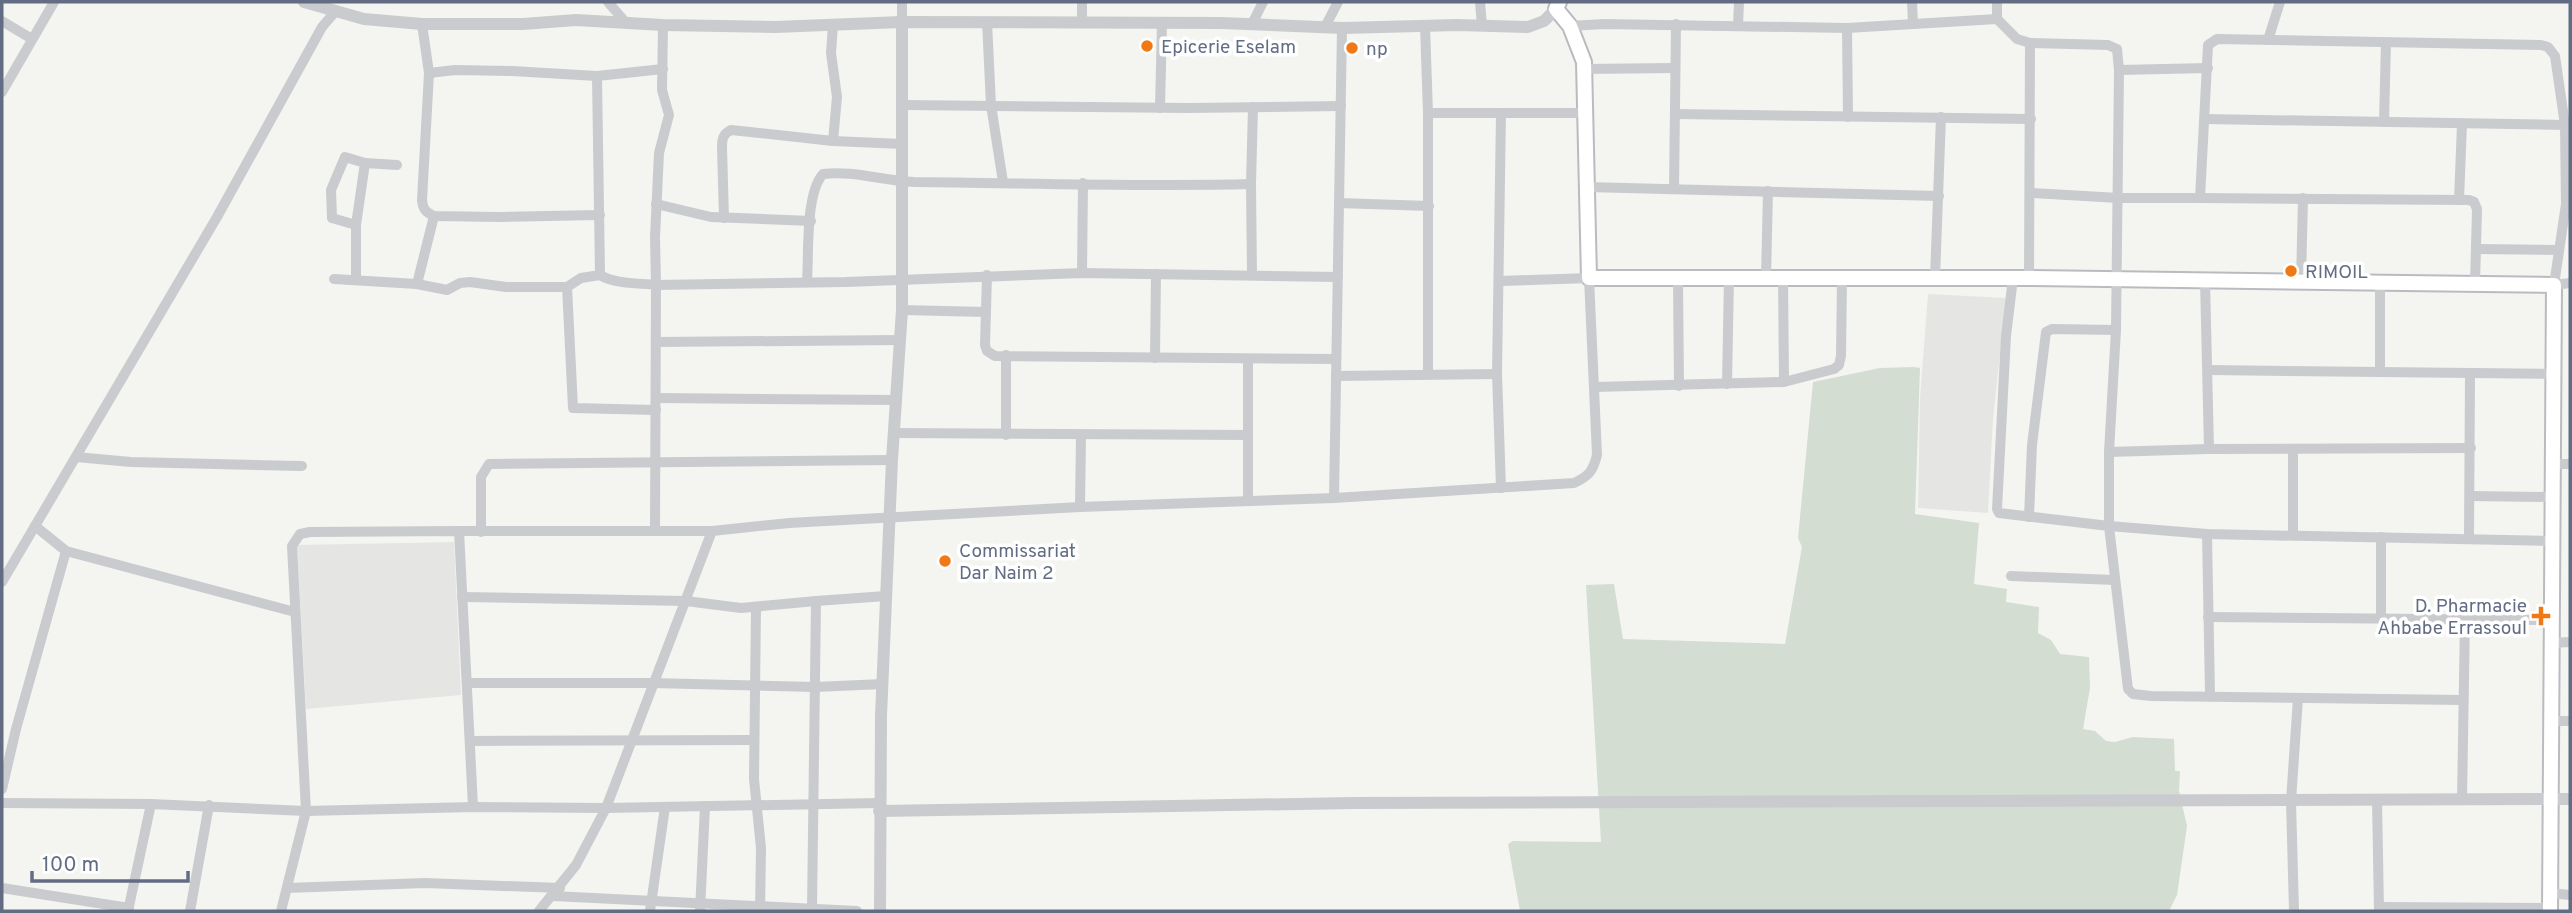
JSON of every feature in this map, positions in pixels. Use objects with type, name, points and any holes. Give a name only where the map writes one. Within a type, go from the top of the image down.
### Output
[{"type":"main road","points":[[1558,5],[1583,55],[1589,278],[2029,278],[2554,285],[2550,910]]},
{"type":"street","points":[[2,92],[54,2]]},
{"type":"street","points":[[304,2],[365,19],[422,24],[523,24],[576,20],[663,25],[1082,22],[1342,28],[1528,27],[1544,21],[1558,5]]},
{"type":"street","points":[[608,2],[626,24]]},
{"type":"street","points":[[880,911],[879,807],[886,596],[893,433],[902,310],[902,2]]},
{"type":"street","points":[[1082,2],[1082,22]]},
{"type":"street","points":[[1252,24],[1264,2]]},
{"type":"street","points":[[1325,27],[1338,2]]},
{"type":"street","points":[[1480,2],[1482,26]]},
{"type":"street","points":[[1738,26],[1739,2]]},
{"type":"street","points":[[1912,2],[1913,24]]},
{"type":"street","points":[[1997,2],[1997,19],[2017,39],[2030,43],[2113,46],[2117,49],[2119,198],[2116,330],[2109,452],[2109,526],[2128,689],[2133,694],[2142,695],[2463,700]]},
{"type":"street","points":[[2268,40],[2280,2]]},
{"type":"street","points":[[2,582],[216,217],[322,27],[335,12]]},
{"type":"street","points":[[1570,26],[1676,24],[1847,28],[1997,19]]},
{"type":"street","points":[[2,21],[32,39]]},
{"type":"street","points":[[987,22],[991,105],[1003,182]]},
{"type":"street","points":[[1160,108],[1162,23]]},
{"type":"street","points":[[422,24],[429,73],[422,200],[426,212],[434,216],[600,215]]},
{"type":"street","points":[[1674,189],[1676,24]]},
{"type":"street","points":[[655,529],[656,204],[659,153],[669,115],[662,90],[663,25]]},
{"type":"street","points":[[833,25],[831,53],[837,97],[833,141]]},
{"type":"street","points":[[1425,26],[1429,206],[1428,374]]},
{"type":"street","points":[[1334,498],[1342,28]]},
{"type":"street","points":[[1847,28],[1848,117]]},
{"type":"street","points":[[2200,198],[2208,46],[2211,41],[2541,45],[2548,47],[2555,56],[2565,125],[2568,204],[2554,285],[2570,283]]},
{"type":"street","points":[[2029,278],[2030,43]]},
{"type":"street","points":[[2384,122],[2386,43]]},
{"type":"street","points":[[1584,69],[1675,68]]},
{"type":"street","points":[[2119,70],[2208,68]]},
{"type":"street","points":[[429,73],[455,70],[512,71],[597,76],[663,69]]},
{"type":"street","points":[[597,76],[600,275]]},
{"type":"street","points":[[902,105],[1160,108],[1341,106]]},
{"type":"street","points":[[1252,275],[1253,107]]},
{"type":"street","points":[[1428,113],[1585,113]]},
{"type":"street","points":[[1501,113],[1497,374],[1501,488]]},
{"type":"street","points":[[1675,114],[2031,119]]},
{"type":"street","points":[[1935,278],[1941,117]]},
{"type":"street","points":[[2205,119],[2565,125]]},
{"type":"street","points":[[2459,200],[2462,124]]},
{"type":"street","points":[[724,218],[722,147],[725,133],[730,130],[833,141],[902,144]]},
{"type":"street","points":[[356,225],[332,218],[331,190],[345,157],[365,163],[397,165]]},
{"type":"street","points":[[356,280],[356,225],[365,163]]},
{"type":"street","points":[[807,282],[812,199],[818,179],[823,174],[835,172],[902,181],[1251,184]]},
{"type":"street","points":[[1082,273],[1083,183]]},
{"type":"street","points":[[1587,187],[1939,196]]},
{"type":"street","points":[[1766,278],[1768,191]]},
{"type":"street","points":[[2031,193],[2119,198],[2474,202],[2477,209],[2475,284]]},
{"type":"street","points":[[2301,282],[2303,198]]},
{"type":"street","points":[[1339,203],[1429,206]]},
{"type":"street","points":[[656,204],[724,218],[811,221]]},
{"type":"street","points":[[417,284],[434,216]]},
{"type":"street","points":[[2476,249],[2559,250]]},
{"type":"street","points":[[334,279],[417,284],[447,290],[460,283],[470,282],[506,287],[567,286],[581,278],[600,275],[604,278],[656,285],[1082,273],[1338,277]]},
{"type":"street","points":[[1155,358],[1156,274]]},
{"type":"street","points":[[986,275],[987,351],[995,356],[1336,359]]},
{"type":"street","points":[[281,911],[306,811],[292,546],[300,534],[655,529],[712,531],[1080,507],[1334,498],[1574,483],[1588,477],[1597,455],[1589,278],[1500,281]]},
{"type":"street","points":[[1678,278],[1679,386]]},
{"type":"street","points":[[1727,384],[1729,278]]},
{"type":"street","points":[[1783,278],[1784,382]]},
{"type":"street","points":[[1595,387],[1784,382],[1824,373],[1839,365],[1842,278]]},
{"type":"street","points":[[2013,278],[2006,336],[1997,509],[1999,513],[2207,534],[2552,541]]},
{"type":"street","points":[[2205,280],[2209,449]]},
{"type":"street","points":[[2379,372],[2381,283]]},
{"type":"street","points":[[567,286],[573,408],[656,410]]},
{"type":"street","points":[[902,310],[986,312]]},
{"type":"street","points":[[2029,517],[2032,445],[2046,332],[2116,330]]},
{"type":"street","points":[[656,342],[901,340]]},
{"type":"street","points":[[1006,355],[1006,435]]},
{"type":"street","points":[[1248,359],[1248,501]]},
{"type":"street","points":[[2208,369],[2553,374]]},
{"type":"street","points":[[1336,376],[1497,374]]},
{"type":"street","points":[[2469,538],[2470,374]]},
{"type":"street","points":[[656,398],[896,400]]},
{"type":"street","points":[[893,433],[1248,435]]},
{"type":"street","points":[[1080,507],[1081,435]]},
{"type":"street","points":[[2109,452],[2209,449],[2471,449]]},
{"type":"street","points":[[2293,450],[2293,535]]},
{"type":"street","points":[[76,457],[131,462],[302,466]]},
{"type":"street","points":[[481,531],[481,477],[489,464],[892,460]]},
{"type":"street","points":[[2553,464],[2570,464]]},
{"type":"street","points":[[2470,496],[2552,498]]},
{"type":"street","points":[[35,526],[66,551],[295,612]]},
{"type":"street","points":[[459,531],[473,807]]},
{"type":"street","points":[[539,911],[557,892],[576,865],[606,808],[712,531]]},
{"type":"street","points":[[2207,534],[2210,695]]},
{"type":"street","points":[[2381,537],[2381,619]]},
{"type":"street","points":[[2,789],[66,551]]},
{"type":"street","points":[[2011,576],[2115,580]]},
{"type":"street","points":[[462,597],[686,601],[756,608],[886,596]]},
{"type":"street","points":[[812,909],[816,601]]},
{"type":"street","points":[[756,608],[754,740],[761,848],[760,910]]},
{"type":"street","points":[[2208,617],[2551,620]]},
{"type":"street","points":[[2462,800],[2465,619]]},
{"type":"street","points":[[2551,643],[2570,642]]},
{"type":"street","points":[[467,683],[652,683],[815,687],[883,684]]},
{"type":"street","points":[[2294,911],[2291,801],[2298,698]]},
{"type":"street","points":[[2550,720],[2570,721]]},
{"type":"street","points":[[2,729],[16,729]]},
{"type":"street","points":[[470,741],[754,740]]},
{"type":"street","points":[[2,803],[151,804],[306,811],[757,804],[879,807],[2570,799]]},
{"type":"street","points":[[2376,800],[2379,909],[2550,910]]},
{"type":"street","points":[[2,888],[128,909],[151,804]]},
{"type":"street","points":[[190,911],[209,806]]},
{"type":"street","points":[[700,908],[705,806]]},
{"type":"street","points":[[651,907],[665,807]]},
{"type":"street","points":[[287,888],[425,883],[557,892],[651,907],[857,911]]},
{"type":"street","points":[[2550,893],[2570,895]]},
{"type":"street","points":[[592,911],[594,899]]},
{"type":"shaded area","points":[[1928,294],[2006,298],[1993,419],[1988,513],[1918,508],[1920,398]]},
{"type":"shaded area","points":[[1880,368],[1920,368],[1915,514],[1979,523],[1974,584],[2007,589],[2006,602],[2039,607],[2038,633],[2051,640],[2060,654],[2089,657],[2090,688],[2083,729],[2095,731],[2106,741],[2115,742],[2133,737],[2174,739],[2175,771],[2180,771],[2179,791],[2187,826],[2177,895],[2169,911],[1520,911],[1508,844],[1513,841],[1601,842],[1586,585],[1614,584],[1623,639],[1785,644],[1802,547],[1798,538],[1813,382]]},
{"type":"shaded area","points":[[454,542],[461,695],[306,709],[297,545]]},
{"type":"place","name":"Epicerie Eselam","points":[[1147,46]]},
{"type":"place","name":"np","points":[[1352,48]]},
{"type":"place","name":"RIMOIL","points":[[2291,271]]},
{"type":"place","name":"Commissariat Dar Naim 2","points":[[945,561]]},
{"type":"place","name":"D. Pharmacie Ahbabe Errassoul","points":[[2541,616]]}]
